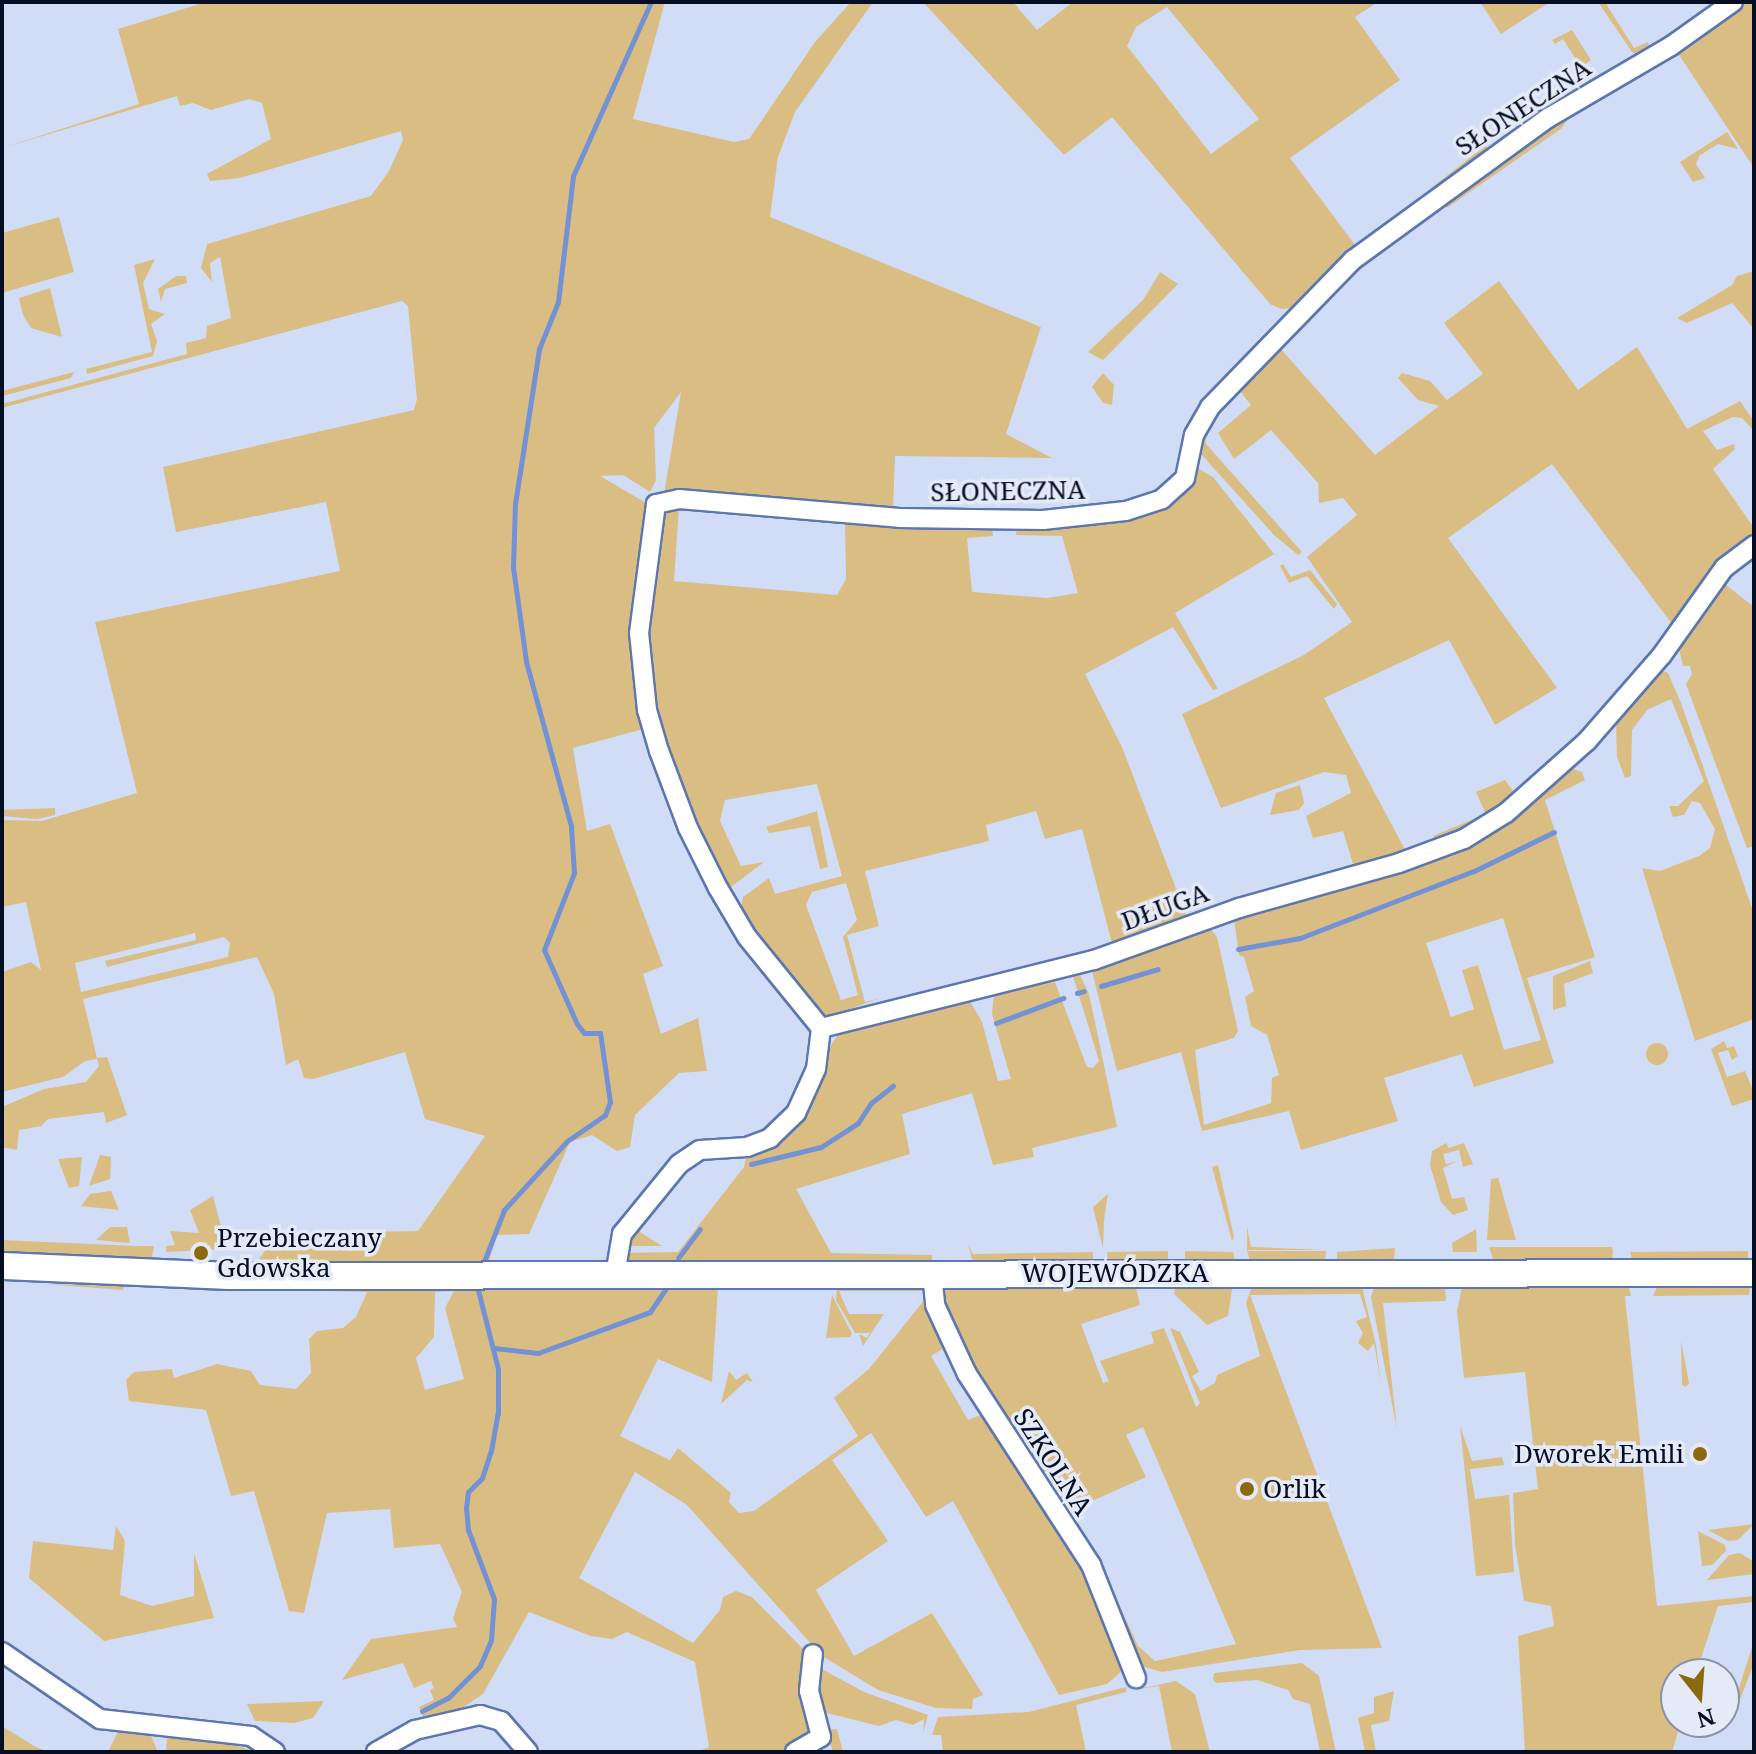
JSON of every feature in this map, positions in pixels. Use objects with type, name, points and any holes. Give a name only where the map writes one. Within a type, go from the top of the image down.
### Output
[{"type":"main road","name":"WOJEWÓDZKA","points":[[2,1266],[97,1274],[1754,1273]]},
{"type":"street","name":"SŁONECZNA","points":[[821,1028],[747,937],[718,888],[688,828],[659,751],[647,710],[639,633],[656,504],[679,499],[899,518],[1043,520],[1114,513],[1162,499],[1185,478],[1194,435],[1210,407],[1353,260],[1548,118],[1671,46],[1733,2]]},
{"type":"street","name":"DŁUGA","points":[[821,1028],[916,1002],[991,990],[1094,960],[1239,908],[1399,863],[1464,839],[1506,813],[1587,741],[1662,655],[1724,568],[1754,545]]},
{"type":"street","points":[[615,1275],[622,1234],[679,1164],[700,1150],[747,1147],[770,1138],[796,1113],[816,1069],[821,1028]]},
{"type":"street","name":"SZKOLNA","points":[[932,1274],[935,1305],[961,1361],[1018,1458],[1091,1565],[1136,1678]]},
{"type":"street","points":[[2,1652],[100,1719],[251,1736],[275,1752]]},
{"type":"street","points":[[795,1752],[821,1737],[809,1691],[813,1654]]},
{"type":"street","points":[[376,1752],[424,1727],[480,1715],[501,1721],[528,1752]]},
{"type":"shaded area","points":[[206,2],[665,2],[633,119],[734,142],[749,139],[815,42],[851,2],[873,2],[795,112],[778,157],[770,217],[1041,327],[1006,434],[1052,458],[895,456],[893,507],[903,508],[902,513],[664,494],[681,392],[654,428],[656,480],[650,492],[623,475],[600,476],[648,504],[647,728],[573,748],[587,831],[610,824],[663,966],[643,974],[661,1034],[698,1018],[707,1071],[679,1073],[635,1115],[630,1147],[617,1151],[592,1135],[570,1142],[529,1234],[497,1235],[488,1264],[296,1264],[259,1259],[266,1249],[304,1244],[320,1233],[418,1231],[485,1136],[425,1119],[405,1052],[313,1079],[304,1078],[298,1059],[286,1065],[274,994],[257,957],[83,999],[97,1058],[107,1057],[127,1115],[106,1123],[104,1112],[48,1119],[41,1126],[19,1130],[17,1150],[2,1147],[2,1107],[44,1089],[86,1082],[99,1066],[97,1059],[85,1061],[63,1077],[2,1092],[2,972],[31,962],[41,970],[26,902],[2,907],[2,820],[42,821],[137,793],[95,622],[340,571],[326,502],[176,532],[163,467],[414,410],[417,399],[408,306],[402,301],[2,408],[2,404],[187,354],[186,343],[206,338],[207,326],[231,318],[220,257],[210,263],[212,282],[201,268],[207,244],[371,196],[389,171],[403,140],[401,131],[240,178],[210,181],[207,174],[271,139],[262,103],[249,99],[211,110],[193,103],[180,106],[177,96],[2,148],[139,104],[118,29]],"holes":[[[195,933],[196,940],[105,961],[107,967],[224,937],[230,943],[228,957],[81,992],[75,963]]]},
{"type":"shaded area","points":[[923,2],[1013,2],[1037,30],[1073,2],[1378,2],[1355,17],[1400,80],[1290,158],[1358,249],[1299,307],[1281,309],[1270,304],[1112,117],[1064,155]],"holes":[[[1167,7],[1259,119],[1211,154],[1127,46],[1136,27]]]},
{"type":"shaded area","points":[[1480,2],[1550,2],[1501,34]]},
{"type":"shaded area","points":[[1598,2],[1605,2],[1634,48],[1648,42],[1650,48],[1640,56],[1632,52]]},
{"type":"shaded area","points":[[1741,2],[1754,2],[1754,168],[1675,49]]},
{"type":"shaded area","points":[[1572,30],[1591,60],[1581,67],[1563,39],[1555,44],[1552,40]]},
{"type":"shaded area","points":[[1562,115],[1567,120],[1562,128],[1447,208],[1442,202]]},
{"type":"shaded area","points":[[1727,132],[1738,149],[1718,144],[1700,155],[1696,164],[1705,178],[1693,182],[1680,162]]},
{"type":"shaded area","points":[[1486,145],[1488,149],[1462,171],[1430,189]]},
{"type":"shaded area","points":[[59,217],[74,272],[2,293],[2,233]]},
{"type":"shaded area","points":[[155,259],[143,283],[149,309],[165,314],[151,324],[157,341],[153,356],[87,374],[86,369],[152,352],[134,265]]},
{"type":"shaded area","points":[[1754,271],[1754,329],[1732,303],[1687,323],[1677,318],[1732,285],[1737,276]]},
{"type":"shaded area","points":[[1160,272],[1178,284],[1103,360],[1088,352],[1143,300]]},
{"type":"shaded area","points":[[176,276],[186,276],[187,283],[165,289],[161,302],[158,289]]},
{"type":"shaded area","points":[[1499,281],[1578,390],[1637,347],[1687,429],[1740,401],[1754,421],[1754,431],[1742,418],[1733,417],[1703,431],[1717,450],[1734,444],[1735,449],[1713,469],[1754,528],[1754,537],[1675,628],[1552,464],[1448,538],[1557,688],[1495,725],[1449,640],[1324,698],[1408,855],[1315,881],[1309,878],[1353,864],[1343,831],[1313,838],[1306,816],[1351,793],[1346,775],[1324,772],[1221,808],[1182,714],[1304,655],[1352,622],[1307,557],[1357,515],[1343,498],[1319,503],[1318,483],[1271,430],[1234,459],[1218,433],[1251,405],[1236,386],[1279,347],[1375,455],[1439,406],[1418,400],[1398,378],[1402,373],[1430,381],[1447,400],[1483,374],[1444,323]]},
{"type":"shaded area","points":[[50,288],[62,337],[31,328],[23,315],[19,298]]},
{"type":"shaded area","points":[[74,372],[71,378],[2,396],[2,391]]},
{"type":"shaded area","points":[[1103,373],[1114,385],[1112,405],[1103,403],[1092,387]]},
{"type":"shaded area","points":[[1205,435],[1206,444],[1302,552],[1298,555],[1274,535],[1201,454],[1200,436]]},
{"type":"shaded area","points":[[1196,467],[1213,477],[1274,554],[1175,613],[1218,689],[1213,690],[1173,627],[1085,674],[1122,747],[1188,920],[1113,947],[1082,829],[1045,839],[1036,811],[986,825],[989,841],[865,871],[879,926],[847,935],[865,1002],[880,998],[820,1020],[740,915],[743,897],[769,878],[775,894],[842,876],[817,784],[725,800],[720,821],[741,866],[764,862],[727,890],[697,836],[655,718],[645,640],[659,519],[667,509],[679,506],[674,581],[837,595],[846,579],[845,521],[992,527],[993,536],[967,538],[972,592],[1047,598],[1078,593],[1062,536],[1016,535],[1017,525],[1119,518]],"holes":[[[846,883],[857,920],[843,937],[858,995],[841,1000],[806,905],[812,892]]]},
{"type":"shaded area","points":[[1283,564],[1291,577],[1310,570],[1337,604],[1334,609],[1307,576],[1289,583],[1280,566]]},
{"type":"shaded area","points":[[1721,581],[1754,607],[1754,846],[1747,848],[1686,684],[1692,674],[1690,666],[1683,666],[1678,643]]},
{"type":"shaded area","points":[[1657,669],[1668,673],[1681,703],[1754,914],[1754,1019],[1695,1041],[1642,868],[1660,871],[1699,856],[1710,848],[1715,829],[1700,803],[1692,801],[1684,815],[1673,817],[1669,806],[1678,806],[1704,781],[1671,699],[1647,710],[1632,730],[1631,776],[1625,778],[1617,757],[1616,721]]},
{"type":"shaded area","points":[[1568,767],[1582,772],[1585,780],[1545,800],[1595,957],[1527,978],[1554,1063],[1474,1087],[1462,1054],[1384,1078],[1398,1121],[1301,1150],[1289,1111],[1202,1131],[1181,1052],[1117,1071],[1092,971],[1100,962],[1209,927],[1217,937],[1238,1031],[1234,1038],[1195,1050],[1204,1125],[1271,1103],[1272,1078],[1279,1075],[1267,1035],[1251,1026],[1245,997],[1254,991],[1244,957],[1239,955],[1234,919],[1400,867]],"holes":[[[1503,918],[1541,1040],[1504,1050],[1478,965],[1462,970],[1474,1009],[1451,1017],[1426,943]]]},
{"type":"shaded area","points":[[1505,780],[1518,798],[1439,844],[1433,836],[1486,814],[1476,792]]},
{"type":"shaded area","points":[[1300,785],[1304,803],[1299,810],[1270,815],[1276,793]]},
{"type":"shaded area","points":[[55,808],[55,815],[37,819],[2,816],[2,810]]},
{"type":"shaded area","points":[[817,811],[828,867],[820,869],[810,826],[769,833],[766,827]]},
{"type":"shaded area","points":[[1590,961],[1593,973],[1564,984],[1566,1006],[1553,1010],[1553,976]]},
{"type":"shaded area","points":[[1080,975],[1089,994],[1117,1127],[1032,1148],[1034,1157],[993,1165],[972,1093],[902,1114],[910,1154],[796,1189],[831,1253],[932,1255],[932,1262],[623,1261],[624,1253],[678,1252],[744,1167],[747,1153],[769,1140],[843,1027],[970,1001],[982,1022],[998,1081],[1011,1079],[992,1014],[994,994],[1055,982],[1087,1067],[1093,1068],[1099,1061],[1073,976]]},
{"type":"shaded area","points":[[1724,1041],[1727,1048],[1734,1046],[1738,1056],[1732,1060],[1728,1050],[1718,1053],[1727,1077],[1745,1071],[1754,1093],[1754,1099],[1732,1106],[1711,1049]]},
{"type":"shaded area","points":[[1657,1043],[1668,1054],[1657,1065],[1646,1054]]},
{"type":"shaded area","points":[[1446,1143],[1449,1148],[1464,1143],[1473,1164],[1463,1167],[1459,1150],[1443,1154],[1446,1164],[1457,1161],[1443,1168],[1452,1199],[1464,1197],[1468,1210],[1453,1215],[1441,1202],[1430,1165],[1432,1151]]},
{"type":"shaded area","points":[[100,1155],[111,1157],[110,1179],[89,1186]]},
{"type":"shaded area","points":[[82,1157],[79,1186],[69,1188],[58,1159]]},
{"type":"shaded area","points":[[1218,1165],[1234,1237],[1232,1241],[1212,1167]]},
{"type":"shaded area","points":[[1498,1178],[1516,1240],[1487,1240],[1491,1179]]},
{"type":"shaded area","points":[[111,1191],[119,1210],[81,1206],[90,1194]]},
{"type":"shaded area","points":[[1108,1194],[1104,1220],[1103,1249],[1093,1207]]},
{"type":"shaded area","points":[[213,1196],[227,1249],[166,1252],[166,1246],[175,1245],[170,1231],[199,1233],[190,1210]]},
{"type":"shaded area","points":[[110,1227],[127,1227],[130,1243],[96,1240]]},
{"type":"shaded area","points":[[1247,1227],[1251,1247],[1324,1250],[1247,1250]]},
{"type":"shaded area","points":[[634,1228],[662,1246],[626,1246]]},
{"type":"shaded area","points":[[1476,1229],[1477,1252],[1453,1252],[1452,1243]]},
{"type":"shaded area","points":[[2,1240],[154,1246],[152,1257],[139,1259],[2,1252]]},
{"type":"shaded area","points":[[968,1245],[973,1254],[1093,1252],[1093,1261],[973,1262]]},
{"type":"shaded area","points":[[1489,1247],[1612,1247],[1613,1252],[1612,1260],[1494,1261]]},
{"type":"shaded area","points":[[1395,1248],[1394,1261],[1337,1261],[1337,1252]]},
{"type":"shaded area","points":[[1168,1251],[1168,1260],[1108,1261],[1107,1252]]},
{"type":"shaded area","points":[[1185,1251],[1233,1252],[1234,1260],[1185,1259]]},
{"type":"shaded area","points":[[1247,1251],[1326,1251],[1325,1261],[1250,1260]]},
{"type":"shaded area","points":[[1748,1251],[1748,1259],[1632,1259],[1630,1252]]},
{"type":"shaded area","points":[[45,1284],[124,1286],[123,1290]]},
{"type":"shaded area","points":[[327,1286],[718,1288],[712,1382],[658,1359],[620,1436],[670,1460],[678,1448],[731,1493],[729,1502],[739,1513],[754,1511],[858,1436],[834,1398],[869,1369],[925,1299],[946,1347],[931,1356],[968,1420],[983,1414],[1084,1564],[1122,1665],[1120,1673],[1107,1684],[1059,1695],[953,1501],[926,1517],[871,1433],[832,1460],[888,1541],[816,1590],[854,1656],[932,1613],[983,1695],[973,1699],[972,1709],[936,1708],[878,1690],[822,1656],[687,1505],[635,1472],[579,1578],[693,1643],[720,1610],[723,1597],[736,1591],[752,1597],[806,1652],[817,1739],[786,1752],[696,1752],[709,1747],[695,1662],[627,1632],[612,1639],[591,1636],[529,1612],[483,1694],[453,1714],[418,1724],[410,1721],[424,1719],[419,1707],[434,1700],[430,1690],[434,1688],[431,1681],[414,1688],[403,1663],[342,1680],[371,1639],[457,1627],[453,1618],[462,1592],[440,1544],[394,1548],[390,1509],[327,1513],[304,1613],[289,1611],[254,1491],[231,1496],[206,1410],[129,1401],[126,1380],[134,1372],[172,1369],[174,1378],[217,1364],[251,1371],[260,1385],[296,1389],[311,1373],[309,1339],[317,1331],[343,1328],[356,1317],[367,1292],[326,1291]],"holes":[[[454,1291],[445,1308],[464,1379],[425,1390],[416,1358],[434,1337],[435,1292]]]},
{"type":"shaded area","points":[[940,1286],[1136,1287],[1140,1305],[1081,1324],[1103,1383],[1109,1381],[1100,1361],[1154,1343],[1151,1332],[1164,1328],[1196,1407],[1200,1404],[1170,1328],[1180,1332],[1199,1372],[1192,1376],[1201,1391],[1215,1383],[1217,1375],[1260,1356],[1246,1303],[1252,1287],[1362,1287],[1376,1345],[1381,1384],[1374,1343],[1368,1351],[1358,1343],[1363,1333],[1356,1321],[1367,1317],[1360,1294],[1250,1295],[1382,1648],[1300,1650],[1162,1672],[1138,1665],[1118,1614],[1121,1609],[1138,1646],[1155,1661],[1236,1644],[1143,1427],[1126,1435],[1146,1477],[1065,1513],[1023,1453],[945,1318]]},
{"type":"shaded area","points":[[1220,1286],[1232,1289],[1228,1316],[1207,1325],[1174,1294],[1175,1287]]},
{"type":"shaded area","points":[[204,1287],[313,1287],[315,1291],[204,1291]]},
{"type":"shaded area","points":[[837,1287],[923,1288],[925,1291],[839,1291],[849,1314],[884,1314],[863,1346],[859,1334],[867,1338],[870,1333],[855,1333],[836,1300]]},
{"type":"shaded area","points":[[1374,1287],[1445,1287],[1446,1301],[1383,1303],[1397,1429],[1371,1297]]},
{"type":"shaded area","points":[[1462,1287],[1629,1287],[1631,1296],[1625,1296],[1657,1606],[1754,1596],[1754,1602],[1718,1606],[1701,1658],[1660,1658],[1660,1738],[1676,1738],[1672,1752],[1525,1752],[1518,1636],[1554,1626],[1551,1606],[1524,1601],[1515,1544],[1513,1493],[1538,1489],[1525,1372],[1464,1378],[1457,1311]]},
{"type":"shaded area","points":[[1657,1287],[1750,1287],[1749,1295],[1653,1296]]},
{"type":"shaded area","points":[[832,1295],[852,1334],[850,1337],[826,1338]]},
{"type":"shaded area","points":[[1681,1341],[1689,1383],[1686,1387],[1682,1385]]},
{"type":"shaded area","points":[[729,1371],[736,1380],[747,1373],[753,1382],[747,1380],[721,1404]]},
{"type":"shaded area","points":[[1460,1426],[1472,1461],[1502,1457],[1504,1465],[1470,1469],[1475,1499],[1509,1495],[1514,1572],[1476,1576]]},
{"type":"shaded area","points":[[1754,1524],[1738,1540],[1728,1541],[1708,1530]]},
{"type":"shaded area","points":[[116,1526],[125,1541],[120,1595],[152,1606],[194,1596],[194,1553],[214,1618],[104,1641],[29,1578],[33,1541],[113,1550]]},
{"type":"shaded area","points":[[1698,1531],[1725,1545],[1726,1551],[1712,1565],[1702,1566]]},
{"type":"shaded area","points":[[1740,1553],[1754,1562],[1754,1574],[1707,1580],[1729,1555]]},
{"type":"shaded area","points":[[1754,1641],[1754,1663],[1740,1700],[1740,1685]]},
{"type":"shaded area","points":[[1302,1663],[1319,1676],[1336,1752],[1320,1752],[1310,1704],[1293,1699],[1288,1690],[1257,1680],[1216,1683],[1213,1679],[1214,1673]]},
{"type":"shaded area","points":[[820,1668],[864,1692],[928,1715],[923,1733],[924,1719],[913,1725],[896,1720],[879,1726],[823,1712],[828,1730],[837,1729],[843,1752],[833,1752],[816,1698]]},
{"type":"shaded area","points":[[1176,1681],[1195,1694],[1210,1752],[1172,1752],[1159,1686],[1134,1690]]},
{"type":"shaded area","points":[[1126,1687],[1126,1692],[1076,1705],[1086,1752],[943,1752],[941,1735],[932,1735],[938,1717],[1029,1712]]},
{"type":"shaded area","points":[[1394,1691],[1389,1721],[1371,1725],[1376,1752],[1365,1752],[1358,1718],[1374,1713],[1374,1697]]},
{"type":"shaded area","points":[[324,1701],[313,1718],[294,1723],[255,1721],[247,1704]]},
{"type":"shaded area","points":[[2,1726],[34,1746],[48,1752],[2,1752]]},
{"type":"shaded area","points":[[118,1732],[151,1736],[158,1752],[108,1752]]},
{"type":"shaded area","points":[[167,1737],[230,1743],[255,1752],[166,1752]]},
{"type":"waterway","points":[[483,1264],[504,1210],[567,1141],[605,1115],[610,1102],[600,1033],[584,1033],[577,1024],[544,950],[574,873],[571,826],[526,661],[513,567],[515,504],[539,349],[558,302],[573,176],[651,2]]},
{"type":"waterway","points":[[1238,949],[1300,938],[1474,871],[1554,832]]},
{"type":"waterway","points":[[1101,986],[1158,969]]},
{"type":"waterway","points":[[1077,993],[1084,991]]},
{"type":"waterway","points":[[996,1023],[1063,998]]},
{"type":"waterway","points":[[751,1164],[821,1147],[858,1123],[871,1103],[893,1086]]},
{"type":"waterway","points":[[678,1258],[700,1229]]},
{"type":"waterway","points":[[494,1348],[538,1353],[650,1312],[666,1288]]},
{"type":"waterway","points":[[422,1711],[448,1698],[480,1666],[491,1640],[494,1599],[468,1530],[466,1508],[468,1492],[482,1478],[498,1413],[498,1369],[478,1290]]},
{"type":"place","name":"Przebieczany Gdowska","points":[[201,1253]]},
{"type":"place","name":"Dworek Emili","points":[[1700,1454]]},
{"type":"place","name":"Orlik","points":[[1247,1489]]}]
